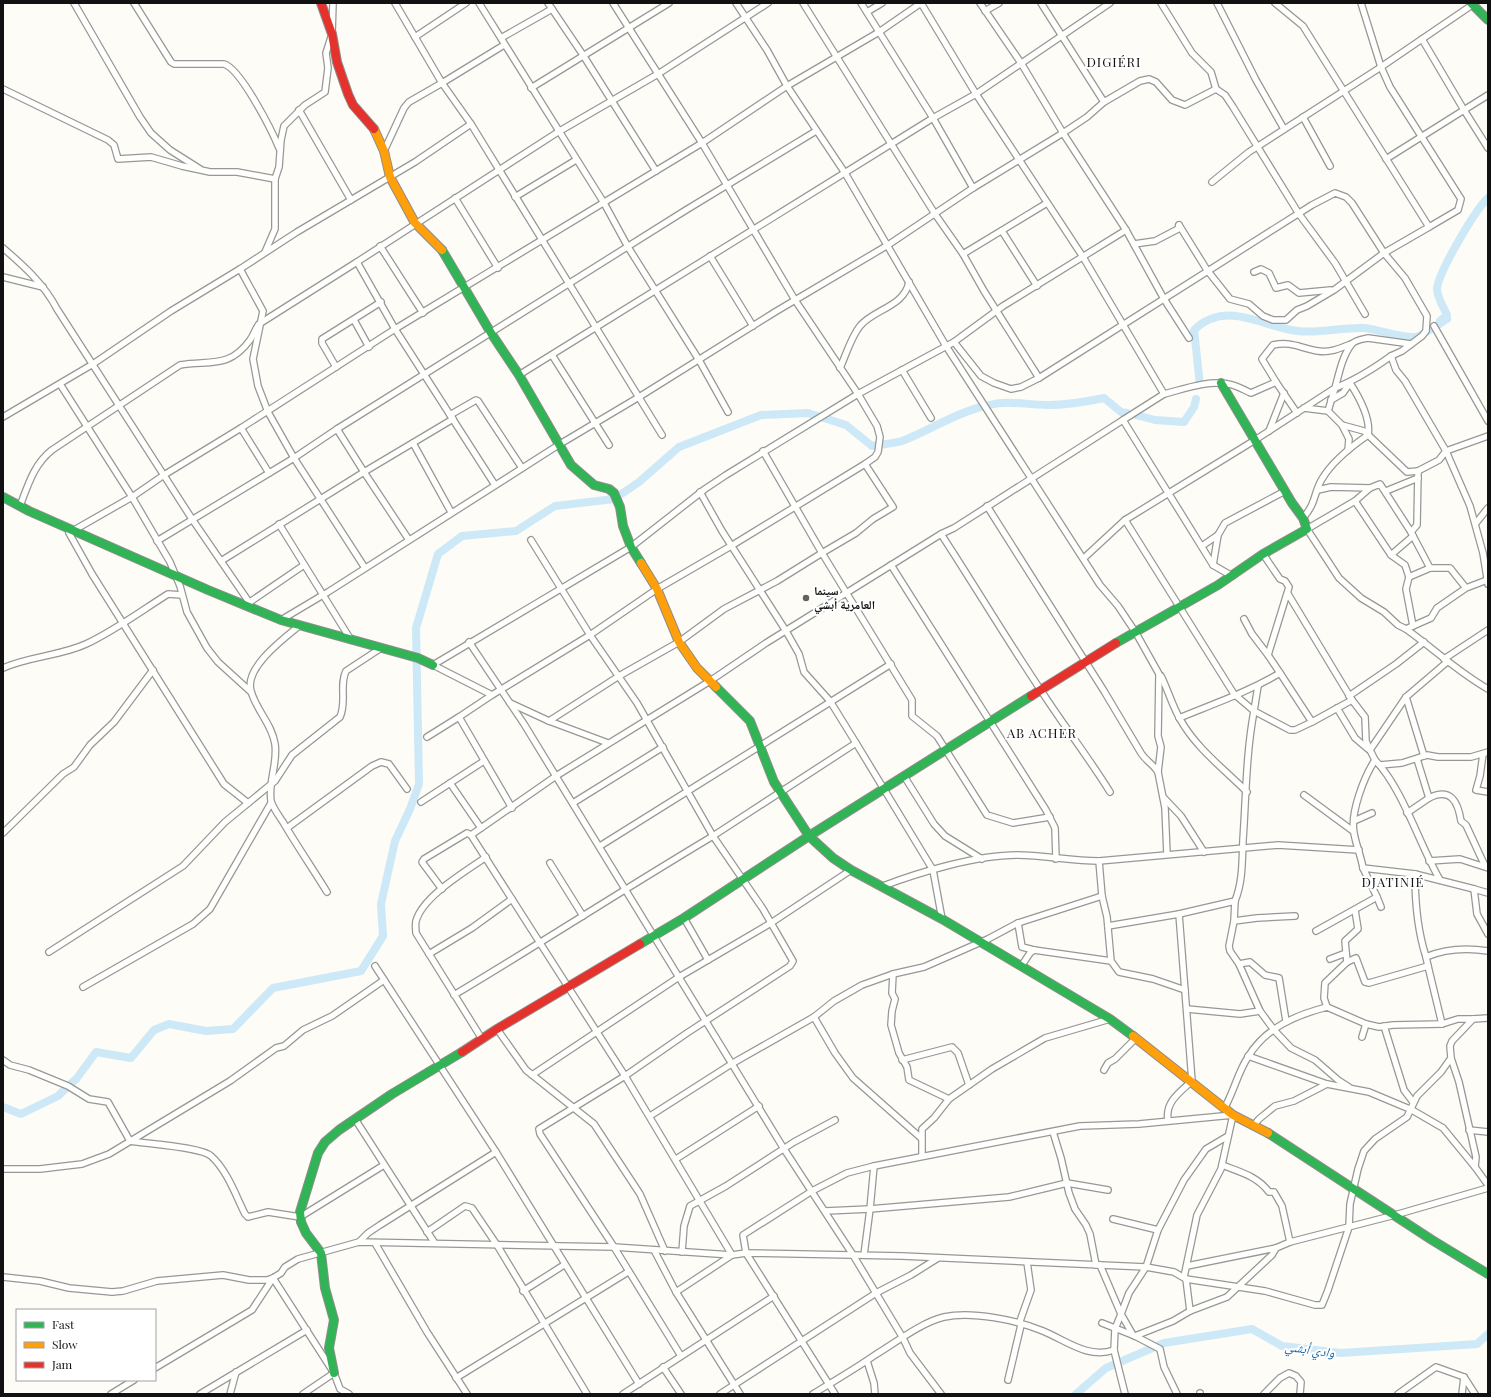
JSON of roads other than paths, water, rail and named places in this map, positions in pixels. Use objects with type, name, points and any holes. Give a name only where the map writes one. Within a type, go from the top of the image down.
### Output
[{"type":"main road","points":[[321,3],[332,34],[337,62],[348,94],[353,105],[372,125],[384,151],[390,177],[415,223],[443,251],[491,333],[519,375],[560,444],[571,466],[594,485],[610,489],[614,493],[620,507],[623,526],[631,547],[657,589],[679,642],[688,656],[730,703],[746,715],[750,721],[759,746],[780,793],[809,836],[833,858],[851,870],[883,886],[942,919],[978,942],[1022,965],[1110,1019],[1192,1081],[1233,1115],[1254,1125],[1488,1274]]},
{"type":"main road","points":[[1473,4],[1488,12]]},
{"type":"main road","points":[[1473,4],[1488,20]]},
{"type":"main road","points":[[334,1373],[329,1348],[334,1320],[325,1288],[321,1252],[306,1233],[300,1217],[302,1199],[318,1153],[325,1142],[355,1119],[392,1094],[441,1066],[496,1029],[684,918],[743,878],[1085,662],[1136,633],[1178,606],[1232,576],[1263,554],[1307,528],[1303,518],[1285,491],[1222,383]]},
{"type":"main road","points":[[3,497],[20,506],[281,620],[418,658],[433,665]]},
{"type":"street","points":[[74,3],[140,117],[152,133],[170,150],[202,170]]},
{"type":"street","points":[[134,3],[171,62],[174,64],[224,64],[230,67],[252,96],[280,148]]},
{"type":"street","points":[[265,252],[275,229],[275,179],[279,167],[280,148],[284,126],[299,110],[326,92],[328,68],[326,53],[332,34],[333,3]]},
{"type":"street","points":[[395,3],[442,83],[471,124],[662,435]]},
{"type":"street","points":[[415,37],[466,3]]},
{"type":"street","points":[[548,3],[583,55],[656,171]]},
{"type":"street","points":[[427,737],[590,635],[657,589],[796,507],[877,455],[880,437],[877,426],[858,394],[795,300],[702,143],[613,3]]},
{"type":"street","points":[[736,3],[767,50],[787,86],[845,173],[946,346],[1100,585],[1118,606],[1136,633],[1160,674],[1179,718],[1207,754],[1247,792]]},
{"type":"street","points":[[20,506],[35,468],[42,457],[88,426],[180,365],[218,363],[230,359],[251,339],[259,324],[357,262],[415,223],[500,171],[558,132],[658,74],[768,3]]},
{"type":"street","points":[[803,3],[935,214],[963,254],[996,311],[1039,378]]},
{"type":"street","points":[[861,3],[933,118],[973,188]]},
{"type":"street","points":[[867,12],[882,3]]},
{"type":"street","points":[[248,803],[224,784],[72,541],[69,533],[132,497],[164,474],[268,412],[369,346],[702,143],[787,86],[879,32],[921,3],[976,94],[1083,257],[1122,326],[1164,394]]},
{"type":"street","points":[[980,3],[1021,63],[1063,134],[1126,230],[1164,300],[1189,338]]},
{"type":"street","points":[[985,11],[999,3]]},
{"type":"street","points":[[1041,3],[1104,102]]},
{"type":"street","points":[[519,375],[933,118],[976,94],[1062,34],[1110,3]]},
{"type":"street","points":[[1161,3],[1192,54],[1211,72],[1216,89],[1225,95],[1299,214],[1335,263],[1365,314]]},
{"type":"street","points":[[1217,3],[1256,80],[1284,129]]},
{"type":"street","points":[[1275,3],[1303,26],[1429,227]]},
{"type":"street","points":[[1134,244],[1155,241],[1178,229],[1179,225],[1207,270],[1230,299],[1250,304],[1263,316],[1274,320],[1286,320],[1297,310],[1307,306],[1334,290],[1384,253],[1458,210],[1461,199],[1390,87],[1381,68],[1361,3]]},
{"type":"street","points":[[481,4],[504,45],[604,203],[628,247],[699,360],[728,412]]},
{"type":"street","points":[[531,88],[666,4]]},
{"type":"street","points":[[1212,182],[1257,147],[1381,68],[1473,4]]},
{"type":"street","points":[[501,38],[552,8]]},
{"type":"street","points":[[1422,39],[1488,148]]},
{"type":"street","points":[[384,151],[404,108],[409,102],[504,45]]},
{"type":"street","points":[[281,620],[323,595],[451,512],[560,444],[639,397],[795,300],[888,245],[973,188],[1063,134],[1087,117],[1104,102],[1144,79],[1156,82],[1172,100],[1185,104],[1216,89]]},
{"type":"street","points":[[3,89],[108,140],[114,145],[118,159],[151,157],[216,173],[237,172],[275,179]]},
{"type":"street","points":[[1386,159],[1488,95]]},
{"type":"street","points":[[299,110],[351,200]]},
{"type":"street","points":[[1303,117],[1330,166]]},
{"type":"street","points":[[3,417],[93,364],[171,311],[265,252],[390,177],[471,124]]},
{"type":"street","points":[[157,541],[294,458],[424,374],[816,131]]},
{"type":"street","points":[[515,197],[576,160]]},
{"type":"street","points":[[954,342],[981,376],[994,383],[1011,389],[1021,387],[1039,378],[1164,300],[1207,270],[1327,196],[1335,193],[1340,194],[1352,203],[1384,253],[1405,278],[1427,316],[1426,331],[1422,336],[1390,356],[1372,370],[1350,383],[1335,388],[1255,440],[1126,520],[1084,558]]},
{"type":"street","points":[[455,198],[498,268]]},
{"type":"street","points":[[963,254],[1047,203]]},
{"type":"street","points":[[1002,230],[1037,286]]},
{"type":"street","points":[[433,665],[469,642],[631,547],[700,492],[858,394],[954,342],[996,311],[1126,230]]},
{"type":"street","points":[[380,246],[423,313]]},
{"type":"street","points":[[3,248],[44,287],[192,519],[221,561],[247,604],[304,565]]},
{"type":"street","points":[[710,256],[753,326]]},
{"type":"street","points":[[357,262],[381,302],[395,330],[495,485]]},
{"type":"street","points":[[240,269],[262,311],[254,367],[258,386],[268,412],[294,458],[365,568]]},
{"type":"street","points":[[1254,272],[1261,269],[1269,273],[1276,288],[1288,285],[1299,293],[1334,290]]},
{"type":"street","points":[[3,276],[44,287]]},
{"type":"street","points":[[840,368],[859,327],[900,299],[908,288],[909,282]]},
{"type":"street","points":[[336,368],[322,343],[322,339],[381,302]]},
{"type":"street","points":[[354,320],[369,346]]},
{"type":"street","points":[[1434,326],[1488,421]]},
{"type":"street","points":[[1297,413],[1262,360],[1273,345],[1285,342],[1319,351],[1335,350],[1361,339],[1368,338],[1411,344]]},
{"type":"street","points":[[1328,411],[1339,370],[1351,344]]},
{"type":"street","points":[[552,355],[609,445]]},
{"type":"street","points":[[1390,356],[1396,370],[1405,381],[1446,451],[1476,523],[1484,553],[1488,582],[1466,588],[1437,608],[1431,618],[1406,629]]},
{"type":"street","points":[[902,370],[931,418]]},
{"type":"street","points":[[471,835],[556,776],[710,681],[891,565],[941,534],[954,528],[1164,394],[1211,383],[1230,384],[1251,393],[1276,382]]},
{"type":"street","points":[[1331,400],[1343,393],[1350,383]]},
{"type":"street","points":[[1303,518],[1312,508],[1322,479],[1348,450],[1368,435],[1369,427],[1357,394],[1350,383]]},
{"type":"street","points":[[60,384],[132,497],[157,541],[176,575],[186,612],[213,657],[251,692],[266,720],[275,743],[274,769],[270,785],[272,803],[327,892]]},
{"type":"street","points":[[1269,431],[1284,393]]},
{"type":"street","points":[[221,561],[321,498],[413,443],[476,400],[522,468]]},
{"type":"street","points":[[1304,408],[1328,411],[1342,425],[1349,439],[1348,450]]},
{"type":"street","points":[[1123,420],[1213,565],[1232,576]]},
{"type":"street","points":[[1342,425],[1364,431],[1407,472],[1418,471],[1438,460],[1446,451],[1488,436]]},
{"type":"street","points":[[241,428],[269,473]]},
{"type":"street","points":[[337,430],[409,540]]},
{"type":"street","points":[[413,443],[451,512]]},
{"type":"street","points":[[764,452],[822,553],[912,700],[912,716],[937,736],[987,815],[1014,823],[1050,817]]},
{"type":"street","points":[[549,721],[619,676],[679,642],[724,609],[759,589],[777,581],[856,533],[873,519],[893,507],[865,464]]},
{"type":"street","points":[[1391,555],[1412,534],[1417,525],[1418,471]]},
{"type":"street","points":[[1386,491],[1418,478]]},
{"type":"street","points":[[1430,568],[1412,534],[1386,491],[1380,484],[1370,488],[1355,501],[1307,528],[1339,578],[1361,598],[1384,612],[1398,625],[1424,642],[1459,672],[1488,689]]},
{"type":"street","points":[[1318,490],[1331,487],[1370,488]]},
{"type":"street","points":[[1213,565],[1218,535],[1225,523],[1245,514],[1285,491]]},
{"type":"street","points":[[700,492],[731,546],[786,631],[798,654],[804,672],[830,701],[932,870],[942,919]]},
{"type":"street","points":[[1355,501],[1391,555],[1405,565],[1409,577],[1406,589],[1413,626]]},
{"type":"street","points":[[987,506],[1141,753],[1146,760],[1154,764],[1158,772],[1164,798],[1167,854]]},
{"type":"street","points":[[1476,523],[1488,508]]},
{"type":"street","points":[[1126,520],[1234,694],[1254,711],[1290,730],[1295,730],[1337,708],[1424,642]]},
{"type":"street","points":[[280,524],[351,640]]},
{"type":"street","points":[[941,534],[1041,691],[1074,740],[1084,750],[1110,792]]},
{"type":"street","points":[[1202,546],[1218,535]]},
{"type":"street","points":[[531,540],[590,635],[647,719],[713,836],[743,878],[793,961],[792,964],[625,1076],[539,1129],[540,1134],[614,1247],[681,1356]]},
{"type":"street","points":[[1263,554],[1280,579],[1285,581],[1290,587],[1268,655]]},
{"type":"street","points":[[891,565],[1050,817],[1055,828],[1056,859]]},
{"type":"street","points":[[1409,577],[1430,568],[1450,568],[1466,588]]},
{"type":"street","points":[[3,668],[20,662],[60,654],[85,644],[168,594],[182,595]]},
{"type":"street","points":[[1288,594],[1351,698],[1365,717],[1366,741],[1370,750],[1407,813],[1429,861],[1440,880]]},
{"type":"street","points":[[1244,619],[1252,634],[1268,655],[1312,722]]},
{"type":"street","points":[[251,692],[250,682],[252,674],[274,646],[299,626]]},
{"type":"street","points":[[1370,750],[1406,697],[1446,660],[1488,630]]},
{"type":"street","points":[[469,642],[501,691],[510,702],[600,846],[653,936],[707,1021],[784,1149],[826,1211],[914,1358],[941,1394]]},
{"type":"street","points":[[49,952],[183,866],[207,838],[275,781],[292,755],[340,717],[343,710],[343,677],[346,671],[381,648]]},
{"type":"street","points":[[600,846],[891,664]]},
{"type":"street","points":[[433,665],[492,695]]},
{"type":"street","points":[[3,833],[63,774],[74,767],[90,745],[120,716],[154,670]]},
{"type":"street","points":[[1179,718],[1234,694],[1258,686],[1280,673]]},
{"type":"street","points":[[1158,772],[1162,747],[1158,736],[1160,674]]},
{"type":"street","points":[[1258,686],[1246,768],[1247,792],[1240,888],[1235,901],[1234,922],[1229,946],[1230,951],[1239,964],[1260,1011],[1274,1030],[1291,1048],[1315,1060],[1338,1080],[1353,1089]]},
{"type":"street","points":[[1406,697],[1424,756]]},
{"type":"street","points":[[510,702],[549,721],[608,743]]},
{"type":"street","points":[[1337,708],[1355,738],[1370,750]]},
{"type":"street","points":[[459,716],[512,808]]},
{"type":"street","points":[[454,995],[541,944],[626,888],[713,836],[856,743]]},
{"type":"street","points":[[573,803],[663,747]]},
{"type":"street","points":[[1380,765],[1402,763],[1424,756],[1471,756],[1486,753],[1476,790],[1488,792]]},
{"type":"street","points":[[1417,759],[1429,798]]},
{"type":"street","points":[[1375,760],[1367,773],[1354,815],[1353,832],[1363,868],[1381,907]]},
{"type":"street","points":[[421,802],[484,761]]},
{"type":"street","points":[[287,828],[372,766],[381,762],[390,764],[407,789]]},
{"type":"street","points":[[904,776],[934,824],[945,836],[982,859]]},
{"type":"street","points":[[450,783],[481,828]]},
{"type":"street","points":[[1407,813],[1436,794],[1445,794],[1453,798],[1458,805],[1460,821],[1466,825],[1486,867]]},
{"type":"street","points":[[1304,795],[1353,832]]},
{"type":"street","points":[[1164,798],[1181,816],[1204,852]]},
{"type":"street","points":[[83,987],[193,924],[210,908],[272,803]]},
{"type":"street","points":[[1354,821],[1372,813]]},
{"type":"street","points":[[442,889],[422,862],[424,859],[467,833],[471,835],[486,857],[598,1032],[676,1159],[732,1255]]},
{"type":"street","points":[[883,886],[917,873],[982,859],[1015,855],[1099,861],[1278,845],[1359,850]]},
{"type":"street","points":[[482,1039],[416,934],[416,921],[422,908],[442,889],[486,857]]},
{"type":"street","points":[[1429,861],[1460,859],[1486,867]]},
{"type":"street","points":[[1099,861],[1111,961],[1119,972],[1153,979],[1185,990]]},
{"type":"street","points":[[550,863],[583,916]]},
{"type":"street","points":[[1363,868],[1415,874],[1488,893]]},
{"type":"street","points":[[532,1075],[679,977],[771,923],[851,870]]},
{"type":"street","points":[[1415,874],[1418,934],[1426,957],[1442,1024]]},
{"type":"street","points":[[1474,889],[1477,914],[1488,934]]},
{"type":"street","points":[[650,1116],[669,1102],[814,1017],[850,991],[893,974],[924,967],[1018,924],[1102,896]]},
{"type":"street","points":[[1316,931],[1376,897]]},
{"type":"street","points":[[429,954],[472,928],[512,899]]},
{"type":"street","points":[[1108,926],[1179,914],[1235,901]]},
{"type":"street","points":[[1347,962],[1345,941],[1358,928],[1355,910]]},
{"type":"street","points":[[1168,1120],[1168,1112],[1172,1100],[1192,1081],[1179,914]]},
{"type":"street","points":[[1234,922],[1257,918],[1295,916]]},
{"type":"street","points":[[684,918],[708,960]]},
{"type":"street","points":[[1018,924],[1022,947],[1111,961]]},
{"type":"street","points":[[1022,965],[1030,953],[1034,950]]},
{"type":"street","points":[[1426,957],[1444,951],[1488,951]]},
{"type":"street","points":[[1330,959],[1346,953]]},
{"type":"street","points":[[1327,1007],[1324,998],[1325,983],[1347,962],[1356,958],[1365,982],[1369,983],[1428,966]]},
{"type":"street","points":[[1239,964],[1250,962],[1265,975],[1279,978],[1286,1020]]},
{"type":"street","points":[[375,966],[496,1152],[584,1298],[639,1384]]},
{"type":"street","points":[[893,974],[892,993],[894,999],[891,1025],[899,1053],[907,1067],[909,1080],[949,1100]]},
{"type":"street","points":[[3,1169],[40,1170],[82,1164],[109,1154],[230,1081],[276,1048],[284,1046],[303,1030],[332,1016],[384,980]]},
{"type":"street","points":[[1225,1107],[1248,1056],[1255,1047],[1286,1020],[1327,1007],[1366,1024],[1379,1027],[1442,1024],[1458,1019],[1488,1018]]},
{"type":"street","points":[[1187,1009],[1240,1014],[1260,1011]]},
{"type":"street","points":[[814,1017],[835,1053],[853,1078],[921,1138]]},
{"type":"street","points":[[922,1156],[922,1130],[949,1100],[969,1085],[992,1069],[1045,1038],[1110,1019]]},
{"type":"street","points":[[1473,1019],[1452,1041],[1450,1046],[1451,1058],[1459,1082],[1476,1157],[1475,1167]]},
{"type":"street","points":[[1362,1037],[1366,1024]]},
{"type":"street","points":[[1384,1026],[1404,1090],[1413,1102]]},
{"type":"street","points":[[496,1029],[521,1065],[594,1124],[633,1183],[665,1251]]},
{"type":"street","points":[[1104,1070],[1108,1063],[1115,1059],[1136,1038]]},
{"type":"street","points":[[902,1060],[952,1047],[958,1053],[969,1085]]},
{"type":"street","points":[[1187,1266],[1276,1248],[1290,1242],[1395,1215],[1488,1186],[1475,1167],[1443,1128],[1412,1110],[1369,1092],[1327,1084],[1248,1056]]},
{"type":"street","points":[[156,1367],[252,1310],[273,1278],[290,1263],[321,1252],[359,1242],[434,1242],[554,1247],[614,1247],[732,1255],[746,1253],[864,1255],[1146,1267],[1174,1272],[1185,1278],[1240,1286],[1281,1295],[1315,1305],[1322,1305],[1349,1227],[1350,1204],[1364,1151],[1375,1139],[1403,1122],[1412,1110],[1413,1102],[1451,1058]]},
{"type":"street","points":[[3,1060],[10,1065],[29,1070],[68,1086],[89,1099],[108,1102],[130,1141]]},
{"type":"street","points":[[1254,1125],[1259,1118],[1276,1106],[1294,1101],[1327,1084]]},
{"type":"street","points":[[676,1159],[759,1106]]},
{"type":"street","points":[[835,1394],[746,1253],[743,1239],[745,1233],[812,1191],[847,1173],[874,1166],[1080,1126],[1139,1124],[1168,1120],[1233,1115],[1222,1165],[1197,1215],[1190,1241],[1185,1278],[1190,1311]]},
{"type":"street","points":[[355,1119],[410,1207],[434,1242]]},
{"type":"street","points":[[682,1252],[682,1238],[686,1215],[690,1206],[700,1202],[784,1149],[835,1120]]},
{"type":"street","points":[[1469,1130],[1488,1132]]},
{"type":"street","points":[[1053,1132],[1075,1209],[1089,1230],[1098,1265],[1134,1336]]},
{"type":"street","points":[[1125,1394],[1114,1350],[1115,1329],[1129,1293],[1146,1267],[1158,1230],[1176,1193],[1206,1149],[1228,1136]]},
{"type":"street","points":[[130,1141],[192,1148],[210,1154],[222,1170],[248,1217],[268,1212],[300,1217],[384,1165]]},
{"type":"street","points":[[359,1242],[368,1233],[496,1152]]},
{"type":"street","points":[[1222,1165],[1251,1176],[1262,1183],[1269,1192],[1274,1192],[1282,1206],[1290,1242]]},
{"type":"street","points":[[864,1255],[874,1166]]},
{"type":"street","points":[[826,1211],[870,1209],[1009,1197],[1067,1183],[1108,1190]]},
{"type":"street","points":[[427,1232],[465,1206],[472,1208],[497,1245],[586,1394]]},
{"type":"street","points":[[1113,1219],[1158,1230]]},
{"type":"street","points":[[375,1243],[427,1332],[468,1394]]},
{"type":"street","points":[[1134,1336],[1173,1321],[1190,1311],[1219,1301],[1240,1286],[1272,1255],[1276,1248]]},
{"type":"street","points":[[654,1250],[676,1292],[740,1394]]},
{"type":"street","points":[[676,1292],[732,1255]]},
{"type":"street","points":[[720,1394],[876,1293],[911,1275],[938,1258]]},
{"type":"street","points":[[1008,1380],[1021,1325],[1020,1321],[1031,1290],[1027,1262]]},
{"type":"street","points":[[524,1291],[564,1265]]},
{"type":"street","points":[[456,1378],[628,1272]]},
{"type":"street","points":[[3,1277],[40,1281],[69,1288],[112,1292],[123,1291],[157,1281],[223,1275],[248,1280],[273,1278]]},
{"type":"street","points":[[273,1278],[334,1373],[340,1389],[348,1394]]},
{"type":"street","points":[[623,1394],[774,1296]]},
{"type":"street","points":[[813,1394],[933,1321],[951,1316],[986,1316],[1042,1330],[1084,1351],[1098,1352],[1114,1350]]},
{"type":"street","points":[[1102,1323],[1134,1336],[1160,1349],[1164,1367],[1177,1394]]},
{"type":"street","points":[[200,1394],[306,1330]]},
{"type":"street","points":[[867,1361],[874,1383],[875,1394]]},
{"type":"street","points":[[663,1367],[682,1394]]},
{"type":"street","points":[[1398,1394],[1436,1367],[1464,1377],[1475,1394]]},
{"type":"street","points":[[230,1394],[236,1372]]},
{"type":"street","points":[[302,1394],[334,1373]]},
{"type":"street","points":[[1264,1394],[1280,1378],[1289,1373],[1296,1376],[1301,1382],[1300,1394]]},
{"type":"street","points":[[1462,1394],[1464,1377]]},
{"type":"street","points":[[111,1394],[132,1381]]},
{"type":"waterway","points":[[1440,321],[1447,315],[1437,292],[1439,281],[1458,242],[1488,198]]},
{"type":"waterway","points":[[1200,385],[1194,330],[1206,321],[1219,317],[1244,317],[1285,329],[1306,332],[1364,328],[1409,337],[1415,337],[1422,334],[1447,319]]},
{"type":"waterway","points":[[989,405],[1011,403],[1048,405],[1083,402],[1104,398],[1121,412],[1127,413]]},
{"type":"waterway","points":[[1136,415],[1155,420],[1184,422],[1194,407],[1196,399]]},
{"type":"waterway","points":[[3,1107],[21,1114],[58,1096],[77,1078],[96,1052],[131,1058],[154,1030],[169,1024],[206,1031],[233,1029],[273,988],[361,971],[383,936],[381,904],[395,841],[410,809],[419,784],[416,628],[438,554],[462,536],[516,531],[555,506],[614,499],[639,482],[679,447],[761,415],[808,413],[846,425],[872,446],[902,441],[951,418],[981,407]]},
{"type":"waterway","name":"وادي أبشي","points":[[1076,1394],[1106,1368],[1164,1343],[1252,1329],[1282,1346],[1341,1353],[1477,1344],[1488,1334]]},
{"type":"place","name":"سينما العامرية أبشي","points":[[806,598]]},
{"type":"district","name":"DIGIÉRI","points":[[1114,62]]},
{"type":"district","name":"AB ACHER","points":[[1042,733]]},
{"type":"district","name":"DJATINIÉ","points":[[1393,882]]}]
